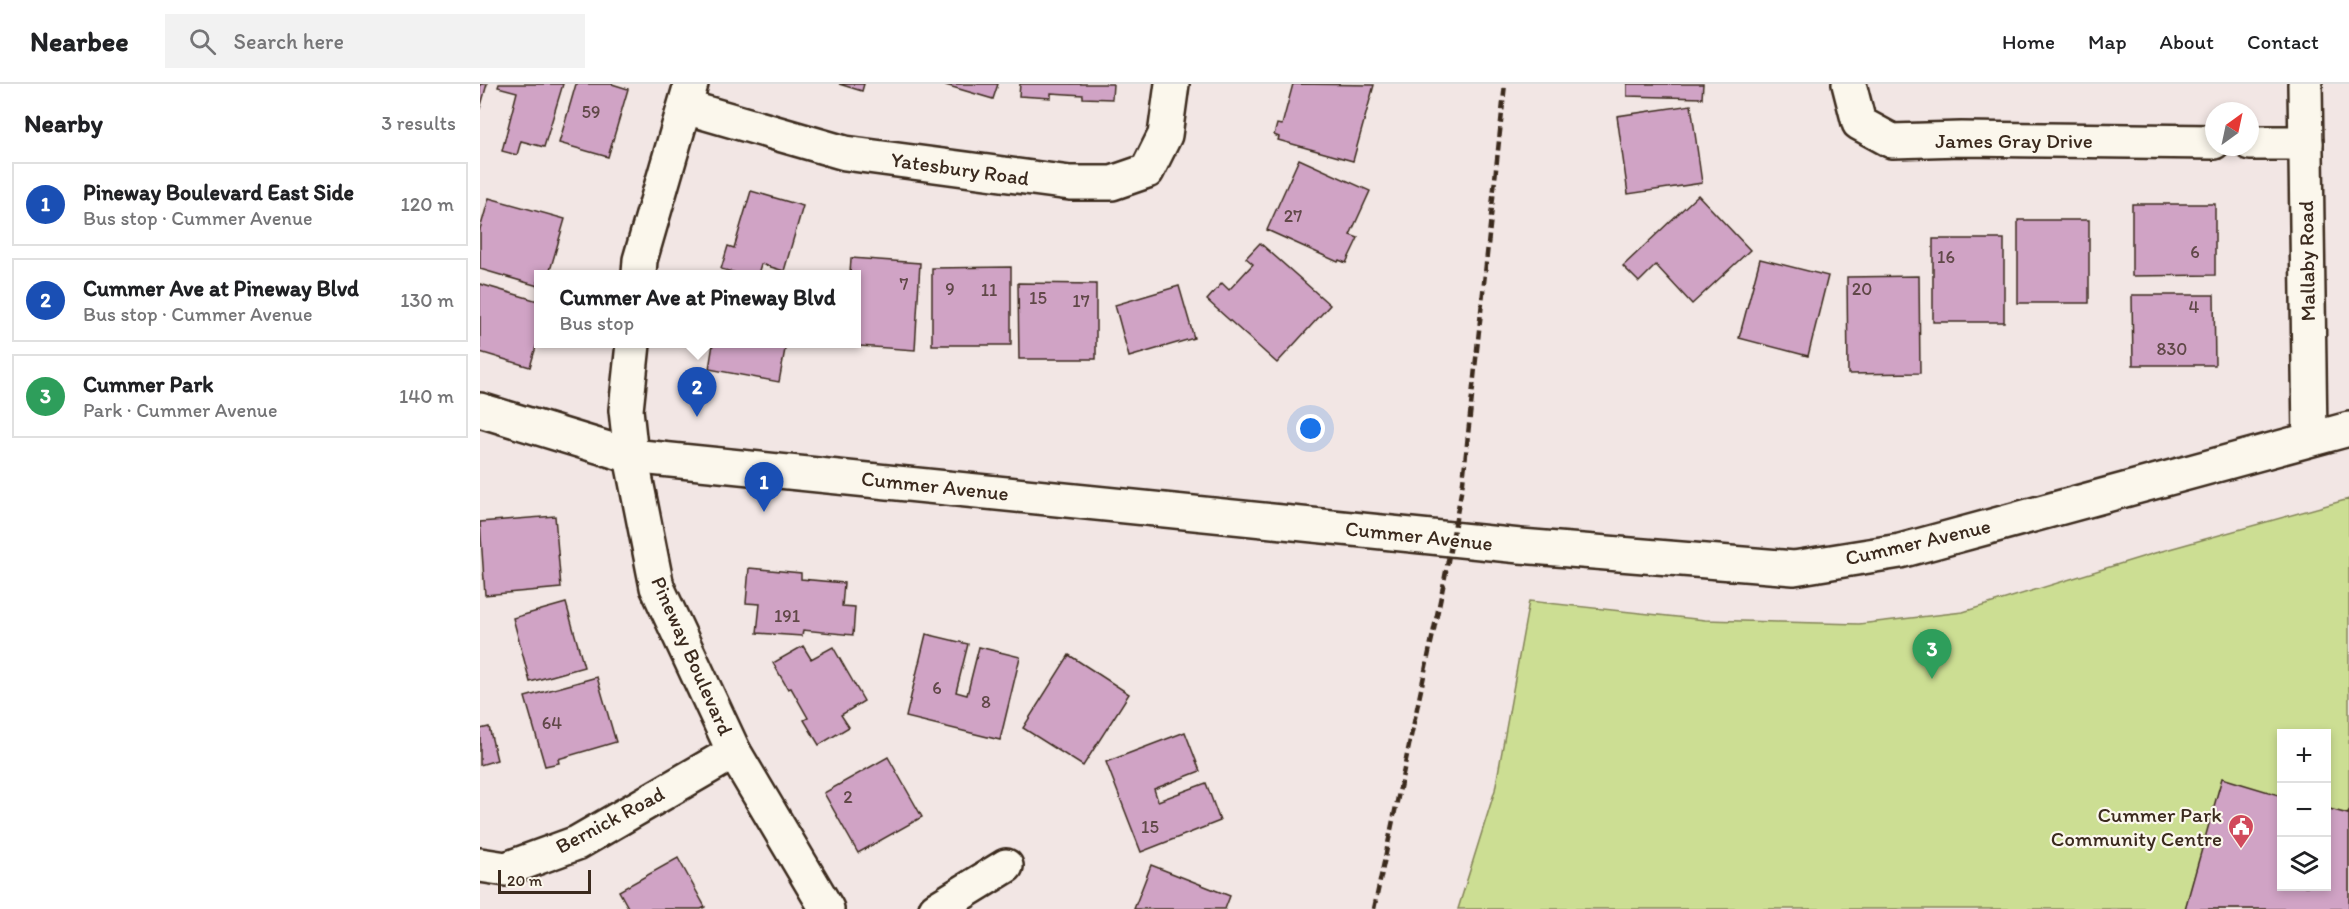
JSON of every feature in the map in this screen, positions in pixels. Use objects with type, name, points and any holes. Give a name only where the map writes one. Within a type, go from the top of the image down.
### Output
[{"type":"street","name":"Yatesbury Road","points":[[688,96],[845,153],[1070,183],[1112,183],[1147,171],[1165,135],[1172,84]]},
{"type":"street","name":"James Gray Drive","points":[[1849,84],[1859,123],[1892,141],[1961,139],[2205,142]]},
{"type":"street","name":"Mallaby Road","points":[[2305,84],[2310,438]]},
{"type":"street","points":[[639,270],[640,260],[688,96]]},
{"type":"street","points":[[2259,143],[2306,143]]},
{"type":"street","name":"Pineway Boulevard","points":[[633,348],[626,410],[631,456],[657,587],[734,752],[827,909]]},
{"type":"street","name":"Cummer Avenue","points":[[480,410],[631,456],[1475,542],[1794,568],[1900,551],[2349,429]]},
{"type":"street","name":"Bernick Road","points":[[480,865],[506,870],[577,843],[734,752]]},
{"type":"street","points":[[936,909],[1006,866]]},
{"type":"green space","points":[[2349,499],[2349,909],[1458,909],[1495,790],[1529,601],[1705,620],[1859,624],[1963,612],[2155,553]]},
{"type":"building","points":[[480,84],[487,84],[480,109]]},
{"type":"building","points":[[499,84],[563,84],[544,147],[521,141],[517,155],[502,151],[517,92],[498,87]]},
{"type":"building","points":[[576,84],[612,84],[628,89],[608,157],[559,143]]},
{"type":"building","points":[[839,84],[864,84],[862,91]]},
{"type":"building","points":[[942,84],[998,84],[993,99]]},
{"type":"building","points":[[1020,84],[1113,84],[1112,99],[1083,98],[1083,95],[1051,93],[1051,98],[1019,96]]},
{"type":"building","points":[[1293,84],[1374,85],[1353,161],[1278,140],[1279,137],[1274,135],[1277,124],[1282,125]]},
{"type":"building","points":[[1627,84],[1703,84],[1702,98],[1627,96]]},
{"type":"building","points":[[1691,105],[1702,183],[1628,194],[1617,116]]},
{"type":"building","points":[[1299,159],[1370,191],[1350,235],[1358,238],[1346,263],[1339,260],[1338,262],[1267,230]]},
{"type":"building","points":[[751,191],[803,206],[784,270],[761,264],[759,270],[721,269],[728,246],[734,248]]},
{"type":"building","points":[[1698,195],[1750,250],[1692,304],[1656,265],[1639,282],[1623,266]]},
{"type":"building","points":[[489,198],[565,219],[550,270],[534,270],[534,285],[480,269],[480,229]]},
{"type":"building","points":[[2132,204],[2215,204],[2215,275],[2132,276]]},
{"type":"building","points":[[2018,220],[2089,220],[2089,303],[2018,303]]},
{"type":"building","points":[[1933,239],[2004,239],[2004,322],[1933,322]]},
{"type":"building","points":[[1260,243],[1330,305],[1277,363],[1207,300],[1222,283],[1229,290],[1253,264],[1246,258]]},
{"type":"building","points":[[851,258],[920,263],[915,350],[861,346],[861,270],[850,270]]},
{"type":"building","points":[[1760,259],[1828,276],[1808,356],[1739,338]]},
{"type":"building","points":[[1011,267],[1011,345],[932,345],[932,268]]},
{"type":"building","points":[[1919,276],[1920,373],[1848,374],[1847,277]]},
{"type":"building","points":[[1018,283],[1096,284],[1096,359],[1019,359]]},
{"type":"building","points":[[480,284],[534,300],[536,348],[530,367],[480,352]]},
{"type":"building","points":[[1179,286],[1194,338],[1129,357],[1115,305]]},
{"type":"building","points":[[2132,295],[2214,295],[2215,365],[2133,365]]},
{"type":"building","points":[[712,348],[785,348],[779,382],[709,369]]},
{"type":"building","points":[[555,516],[561,588],[485,595],[480,522]]},
{"type":"building","points":[[749,568],[801,573],[801,579],[844,583],[842,606],[855,607],[853,635],[803,630],[802,636],[757,633],[760,604],[746,603]]},
{"type":"building","points":[[566,603],[584,667],[530,682],[513,618]]},
{"type":"building","points":[[926,634],[968,644],[956,692],[967,695],[979,647],[1020,657],[1000,740],[906,717]]},
{"type":"building","points":[[803,646],[811,659],[833,647],[864,701],[841,715],[849,727],[819,745],[804,720],[808,718],[773,663]]},
{"type":"building","points":[[1069,655],[1129,694],[1083,766],[1023,728]]},
{"type":"building","points":[[597,677],[616,742],[558,759],[559,763],[545,766],[525,697]]},
{"type":"building","points":[[489,727],[497,760],[480,765],[480,729]]},
{"type":"building","points":[[1185,732],[1200,771],[1154,789],[1158,801],[1206,783],[1220,821],[1141,852],[1106,762]]},
{"type":"building","points":[[888,757],[922,817],[858,853],[824,793]]},
{"type":"building","name":"Cummer Park Community Centre","points":[[2222,778],[2277,794],[2277,891],[2331,891],[2331,809],[2348,814],[2349,810],[2349,909],[2185,909]]},
{"type":"building","points":[[678,858],[705,907],[701,909],[629,909],[619,891]]},
{"type":"building","points":[[1151,865],[1230,896],[1225,909],[1134,909]]},
{"type":"railway","points":[[1374,909],[1443,587],[1463,482],[1505,84]]},
{"type":"place","name":"Cummer Ave at Pineway Blvd","points":[[697,417]]},
{"type":"place","name":"Pineway Boulevard East Side","points":[[764,512]]},
{"type":"place","name":"Cummer Park","points":[[1932,679]]},
{"type":"place","name":"Cummer Park Community Centre","points":[[2241,850]]}]
